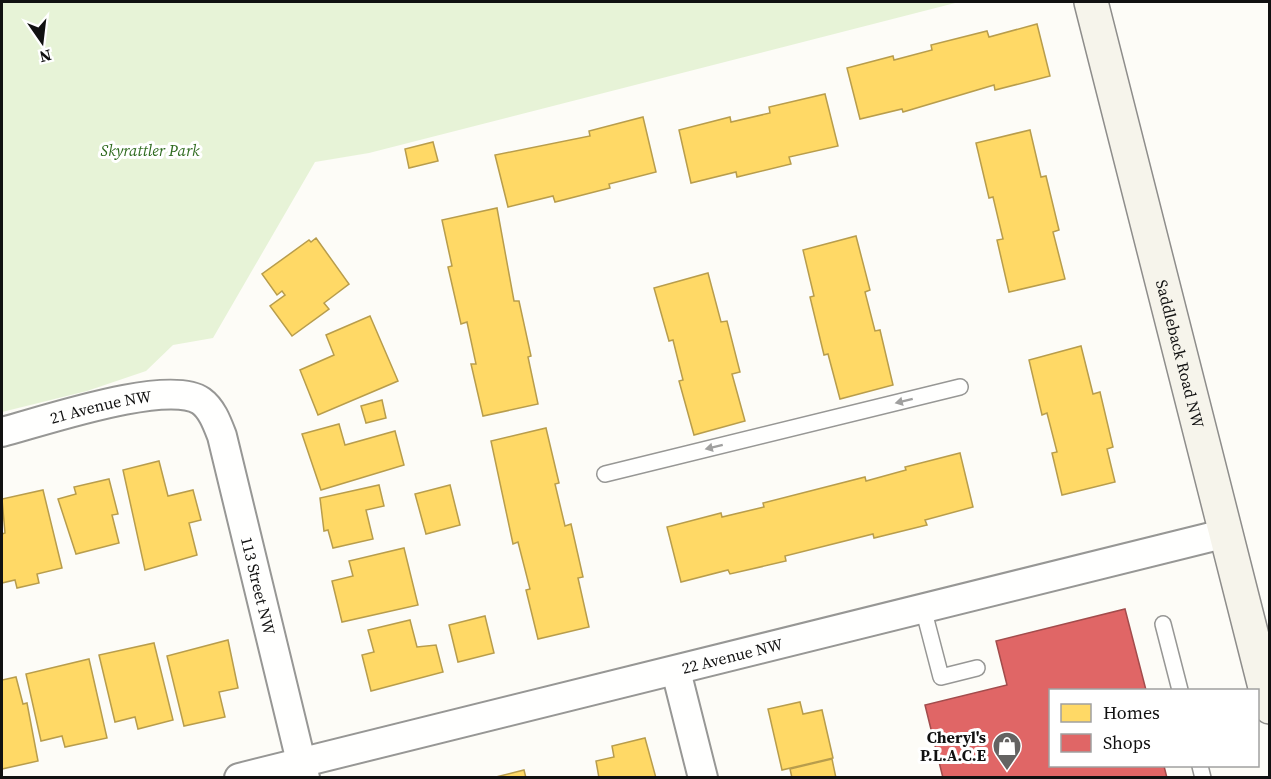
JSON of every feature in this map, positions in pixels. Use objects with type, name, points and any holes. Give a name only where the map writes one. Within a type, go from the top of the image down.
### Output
[{"type":"street","name":"Saddleback Road NW","points":[[1091,2],[1227,533],[1269,707]]},
{"type":"street","name":"21 Avenue NW","points":[[2,432],[159,393],[188,395],[200,400]]},
{"type":"street","name":"113 Street NW","points":[[200,400],[210,410],[222,436],[303,770]]},
{"type":"street","name":"22 Avenue NW","points":[[239,777],[303,770],[676,671],[1227,533]]},
{"type":"street","points":[[676,671],[703,777]]},
{"type":"lane","points":[[605,474],[960,387]]},
{"type":"lane","points":[[923,608],[941,677],[977,668]]},
{"type":"lane","points":[[1162,624],[1180,689]]},
{"type":"green space","name":"Skyrattler Park","points":[[2,2],[959,2],[369,153],[315,162],[213,338],[173,345],[146,371],[87,391],[2,412]]},
{"type":"building: Homes","points":[[1037,24],[1050,76],[995,90],[994,85],[903,112],[902,109],[860,119],[847,68],[893,56],[894,60],[932,50],[931,45],[987,31],[989,37]]},
{"type":"building: Homes","points":[[825,94],[838,146],[789,157],[791,164],[737,177],[736,172],[691,183],[679,130],[730,117],[731,122],[770,113],[769,107]]},
{"type":"building: Homes","points":[[643,117],[656,172],[609,184],[610,188],[555,202],[553,196],[508,207],[495,155],[590,136],[589,131]]},
{"type":"building: Homes","points":[[1030,130],[1041,177],[1046,176],[1059,230],[1053,232],[1065,279],[1009,292],[997,240],[1003,239],[993,197],[989,198],[976,143]]},
{"type":"building: Homes","points":[[433,142],[438,161],[409,168],[405,149]]},
{"type":"building: Homes","points":[[497,208],[514,301],[519,301],[531,356],[528,357],[538,404],[483,416],[471,364],[476,364],[467,322],[461,324],[448,267],[452,266],[442,220]]},
{"type":"building: Homes","points":[[856,236],[870,290],[865,292],[875,331],[880,330],[893,385],[840,399],[828,354],[824,355],[810,297],[814,296],[803,250]]},
{"type":"building: Homes","points":[[316,238],[349,284],[324,303],[329,309],[292,336],[270,306],[285,295],[282,291],[277,295],[262,274],[309,240],[311,242]]},
{"type":"building: Homes","points":[[708,273],[721,322],[727,321],[740,372],[732,374],[745,421],[694,435],[679,381],[683,380],[673,340],[669,341],[654,288]]},
{"type":"building: Homes","points":[[370,316],[398,381],[318,415],[300,370],[334,355],[326,335]]},
{"type":"building: Homes","points":[[1081,346],[1093,394],[1100,392],[1113,447],[1107,449],[1115,482],[1062,495],[1052,453],[1057,452],[1047,413],[1042,415],[1029,360]]},
{"type":"building: Homes","points":[[382,400],[386,418],[366,423],[361,406]]},
{"type":"building: Homes","points":[[339,424],[345,445],[395,431],[404,465],[321,490],[302,434]]},
{"type":"building: Homes","points":[[546,428],[559,483],[555,484],[565,526],[571,524],[583,577],[578,578],[589,627],[538,639],[526,590],[530,589],[518,542],[513,544],[491,441]]},
{"type":"building: Homes","points":[[960,453],[973,507],[925,520],[927,525],[874,538],[873,534],[785,556],[786,561],[730,574],[728,570],[681,582],[667,527],[721,513],[722,517],[764,507],[763,503],[865,477],[866,481],[906,470],[905,467]]},
{"type":"building: Homes","points":[[159,461],[168,496],[193,490],[201,520],[189,523],[197,555],[145,570],[123,470]]},
{"type":"building: Homes","points":[[109,479],[118,514],[112,515],[119,543],[76,554],[58,499],[76,494],[74,487]]},
{"type":"building: Homes","points":[[379,485],[384,506],[366,510],[373,539],[333,548],[328,530],[324,531],[320,498]]},
{"type":"building: Homes","points":[[450,485],[460,525],[426,534],[415,494]]},
{"type":"building: Homes","points":[[43,490],[62,568],[37,574],[39,583],[17,588],[15,580],[2,583],[2,534],[5,533],[2,499]]},
{"type":"building: Homes","points":[[404,548],[418,605],[342,622],[332,581],[353,576],[349,561]]},
{"type":"building: Homes","points":[[485,616],[494,653],[458,662],[449,625]]},
{"type":"building: Homes","points":[[410,620],[417,647],[436,645],[443,672],[371,691],[362,655],[374,652],[368,630]]},
{"type":"building: Homes","points":[[228,640],[238,688],[219,692],[225,717],[184,726],[167,656]]},
{"type":"building: Homes","points":[[154,643],[173,720],[138,729],[135,717],[115,722],[99,655]]},
{"type":"building: Homes","points":[[89,659],[107,738],[65,747],[62,736],[41,741],[26,674]]},
{"type":"building: Homes","points":[[16,677],[23,704],[27,703],[38,761],[2,769],[2,680]]},
{"type":"building: Homes","points":[[800,702],[803,714],[822,710],[833,758],[782,770],[768,709]]},
{"type":"building: Homes","points":[[645,738],[656,778],[599,778],[596,761],[614,757],[612,746]]},
{"type":"building: Homes","points":[[832,759],[836,778],[792,778],[790,769]]},
{"type":"building: Homes","points":[[524,770],[526,778],[492,778]]},
{"type":"building: Shops","points":[[1125,609],[1146,689],[1049,689],[1049,767],[1164,767],[1167,778],[943,778],[925,705],[1007,685],[996,641]]},
{"type":"place","name":"Cheryl's P.L.A.C.E","points":[[1007,772]]}]
